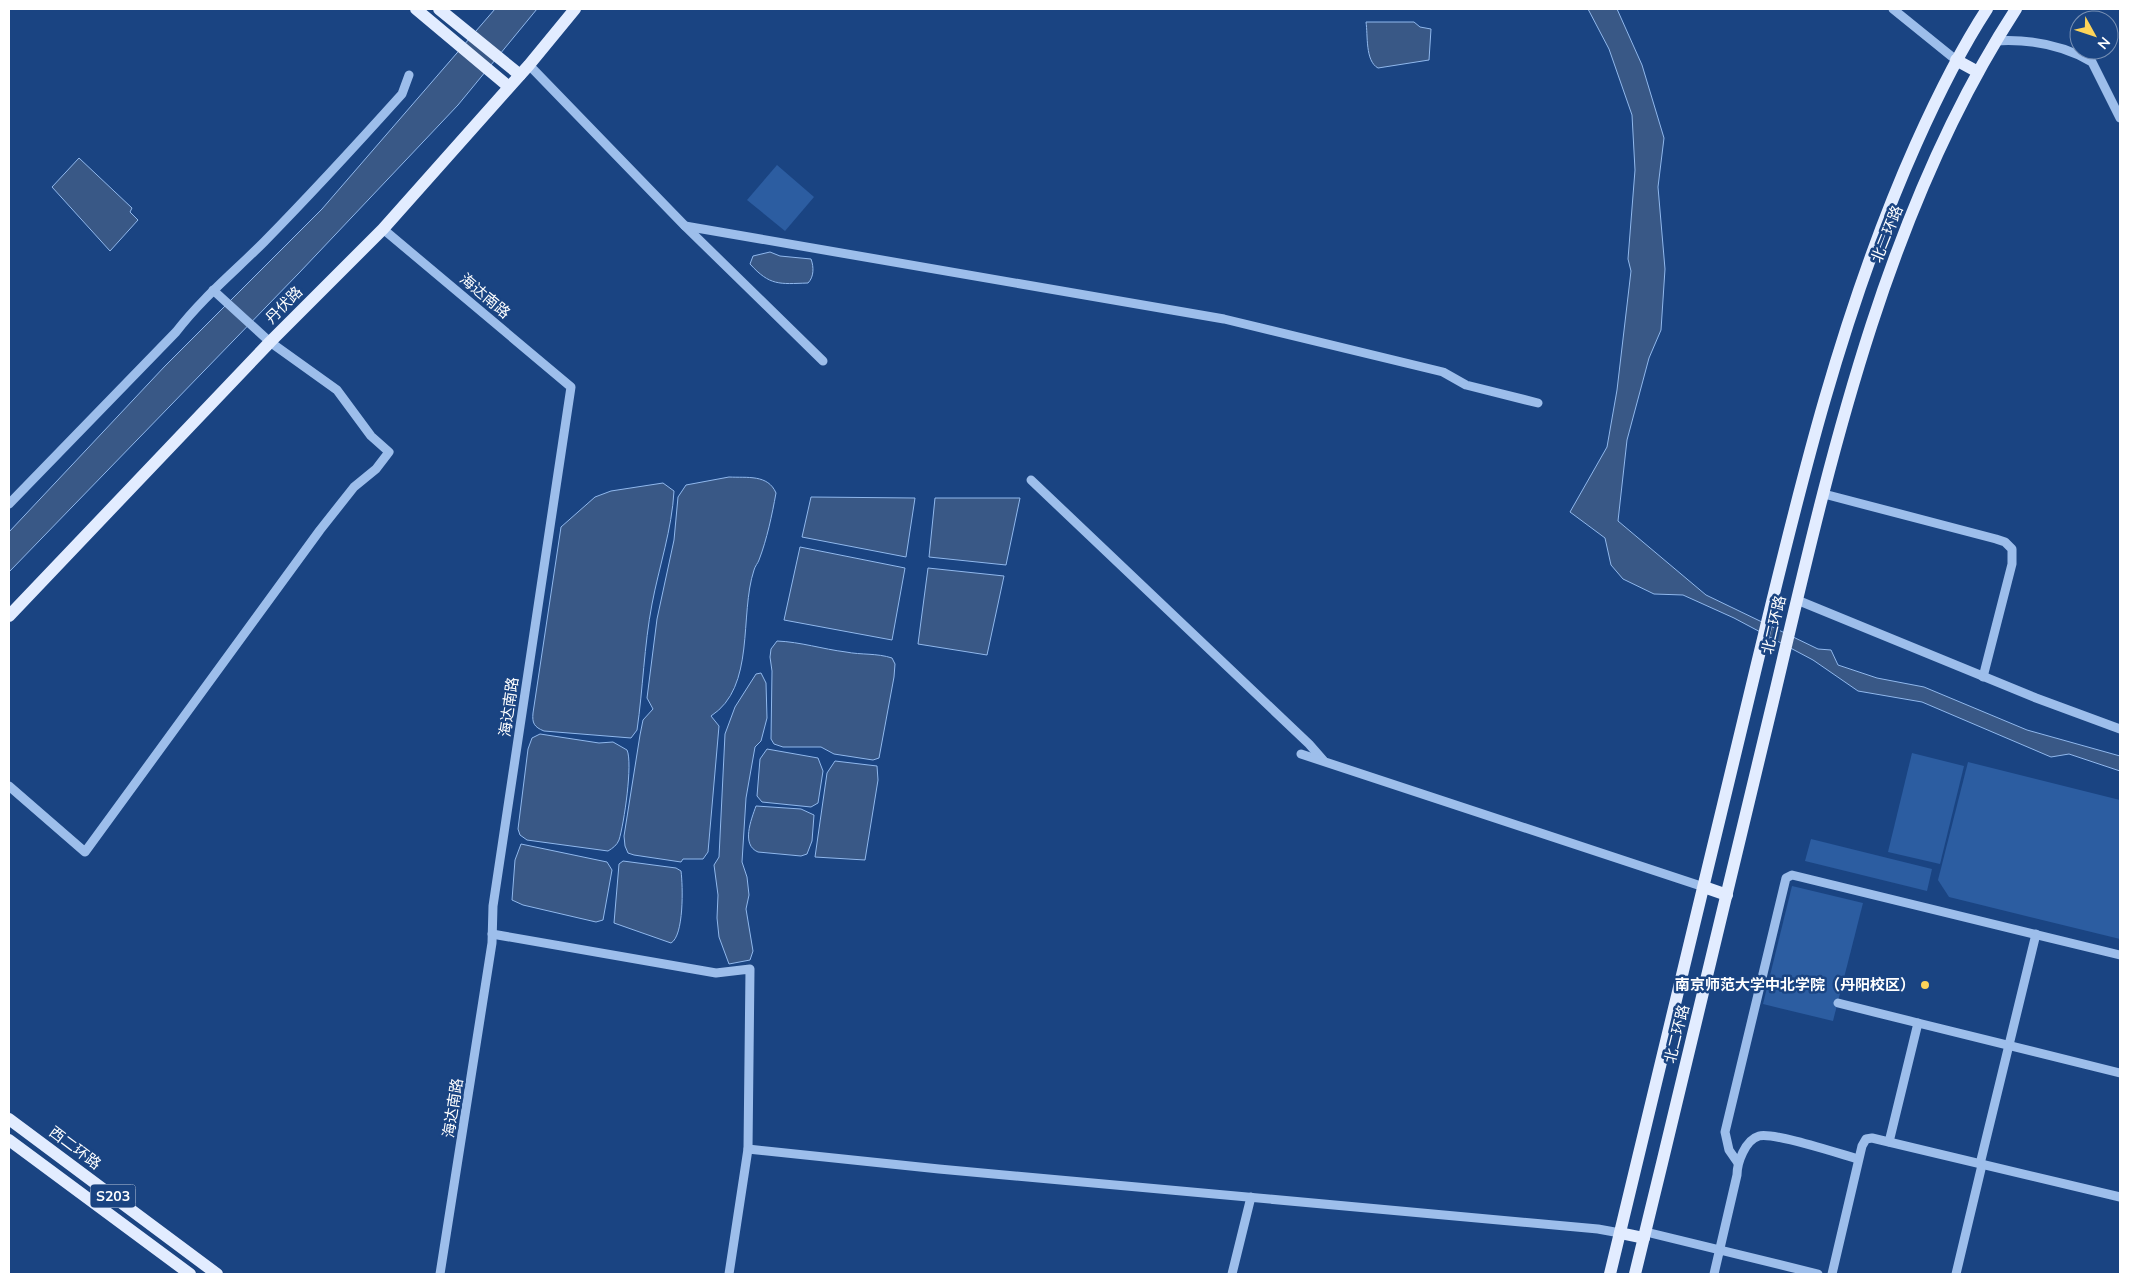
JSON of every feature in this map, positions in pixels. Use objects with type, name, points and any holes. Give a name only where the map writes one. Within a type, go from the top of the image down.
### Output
[{"type":"main road","points":[[416,9],[509,87]]},
{"type":"main road","points":[[439,9],[502,60],[525,70]]},
{"type":"main road","name":"丹伏路","points":[[9,616],[270,342],[383,229],[525,70],[575,9]]},
{"type":"main road","name":"北二环路","points":[[1610,1274],[1764,635],[1804,479],[1866,265],[1892,198],[1956,60],[1987,9]]},
{"type":"main road","name":"北二环路","points":[[1635,1274],[1797,600],[1865,346],[1888,275],[1959,108],[1995,41],[2016,9]]},
{"type":"main road","points":[[1956,60],[1978,72]]},
{"type":"main road","points":[[1804,479],[1825,490]]},
{"type":"main road","points":[[1704,887],[1727,895]]},
{"type":"main road","name":"西二环路","points":[[9,1119],[217,1274]]},
{"type":"main road","name":"S203","points":[[9,1140],[190,1274]]},
{"type":"main road","points":[[1620,1233],[1645,1235]]},
{"type":"street","points":[[1894,9],[1956,60]]},
{"type":"street","points":[[1995,41],[2020,40],[2060,48],[2092,62],[2120,118]]},
{"type":"street","points":[[525,70],[823,361]]},
{"type":"street","points":[[9,504],[294,212],[402,94],[409,75]]},
{"type":"street","points":[[685,226],[702,227],[1224,319],[1443,372],[1466,385],[1538,403]]},
{"type":"street","name":"海达南路","points":[[383,229],[571,387],[493,906],[492,934],[440,1274]]},
{"type":"street","points":[[9,786],[85,852],[320,530],[354,487],[376,469],[389,452],[371,436],[337,390],[270,342],[216,293]]},
{"type":"street","points":[[1030,480],[1309,744],[1323,761]]},
{"type":"street","points":[[1825,490],[1996,539],[2005,542],[2012,549],[2012,564],[1983,677]]},
{"type":"street","points":[[1797,600],[1983,677],[2120,729]]},
{"type":"street","points":[[1301,754],[1704,887]]},
{"type":"street","points":[[1738,1163],[1729,1150],[1725,1140],[1725,1132],[1786,878],[1792,875],[2120,955]]},
{"type":"street","points":[[492,934],[716,973],[750,969],[748,1149],[729,1274]]},
{"type":"street","points":[[1956,1274],[2036,934]]},
{"type":"street","points":[[1838,1003],[2120,1073]]},
{"type":"street","points":[[1889,1142],[1918,1023]]},
{"type":"street","points":[[1714,1274],[1738,1163],[1748,1145],[1756,1137],[1763,1136],[1858,1159]]},
{"type":"street","points":[[1832,1274],[1858,1159],[1866,1140],[1872,1138],[2120,1197]]},
{"type":"street","points":[[748,1149],[939,1169],[1598,1229],[1620,1233]]},
{"type":"street","points":[[1232,1274],[1251,1197]]},
{"type":"street","points":[[1645,1235],[1818,1274]]},
{"type":"shaded area","points":[[495,9],[537,9],[458,105],[299,273],[9,572],[9,532],[165,366],[322,209]]},
{"type":"shaded area","points":[[1588,9],[1617,9],[1642,65],[1664,138],[1658,187],[1665,269],[1661,330],[1649,358],[1627,440],[1618,521],[1706,595],[1818,649],[1831,650],[1838,665],[1877,678],[1924,687],[2027,730],[2120,756],[2120,771],[2069,754],[2051,757],[1922,702],[1858,691],[1813,660],[1734,618],[1683,595],[1654,594],[1623,579],[1611,565],[1605,538],[1570,512],[1607,447],[1617,390],[1631,271],[1628,259],[1635,170],[1632,115],[1609,49]]},
{"type":"shaded area","points":[[1366,22],[1414,22],[1420,27],[1431,29],[1429,60],[1378,68],[1374,65],[1369,54]]},
{"type":"shaded area","points":[[79,158],[132,208],[130,212],[138,220],[110,251],[52,187]]},
{"type":"shaded area","points":[[777,165],[814,197],[785,231],[747,200]]},
{"type":"shaded area","points":[[770,252],[780,256],[811,259],[813,272],[810,281],[808,283],[790,284],[769,280],[763,276],[750,264],[753,256]]},
{"type":"shaded area","points":[[729,477],[750,477],[762,480],[768,483],[776,493],[767,535],[754,569],[747,608],[744,649],[735,687],[725,703],[711,716],[719,726],[708,852],[703,859],[683,859],[681,862],[634,855],[628,853],[624,836],[643,720],[653,709],[647,698],[657,619],[674,540],[678,497],[686,485]]},
{"type":"shaded area","points":[[663,483],[674,491],[673,505],[649,620],[637,730],[631,738],[544,731],[534,724],[533,713],[561,527],[595,497],[611,491]]},
{"type":"shaded area","points":[[811,497],[915,498],[906,557],[802,537]]},
{"type":"shaded area","points":[[935,498],[1020,498],[1006,565],[929,557]]},
{"type":"shaded area","points":[[800,547],[905,568],[892,640],[784,620]]},
{"type":"shaded area","points":[[928,568],[1004,576],[987,655],[918,644]]},
{"type":"shaded area","points":[[777,641],[892,658],[895,664],[894,677],[879,758],[873,760],[834,754],[821,747],[783,747],[774,744],[771,739],[772,671],[770,657],[771,649]]},
{"type":"shaded area","points":[[761,673],[766,683],[767,718],[761,741],[755,747],[746,798],[742,862],[747,877],[749,895],[746,909],[753,951],[750,960],[729,964],[719,937],[717,918],[718,895],[714,865],[719,857],[725,734],[735,707],[756,674]]},
{"type":"shaded area","points":[[540,734],[599,743],[613,742],[627,750],[629,767],[621,832],[618,842],[608,851],[527,840],[520,835],[518,829],[528,749],[532,738]]},
{"type":"shaded area","points":[[767,749],[818,758],[823,771],[818,803],[811,807],[762,802],[757,796],[760,759]]},
{"type":"shaded area","points":[[1912,753],[1964,766],[1940,864],[1888,852]]},
{"type":"shaded area","points":[[835,761],[877,766],[878,780],[865,860],[815,857],[827,773]]},
{"type":"shaded area","points":[[1968,762],[2120,800],[2120,939],[1949,897],[1938,880]]},
{"type":"shaded area","points":[[756,806],[801,809],[814,815],[812,841],[807,854],[801,856],[758,852],[753,849],[750,844],[749,832]]},
{"type":"shaded area","points":[[1811,839],[1932,869],[1927,891],[1805,861]]},
{"type":"shaded area","points":[[521,844],[607,862],[612,870],[603,920],[596,922],[523,905],[512,900],[515,860]]},
{"type":"shaded area","points":[[623,861],[676,868],[681,871],[682,899],[680,921],[675,939],[671,943],[614,923],[619,864]]},
{"type":"shaded area","points":[[1792,886],[1863,903],[1833,1021],[1763,1004]]},
{"type":"place","name":"南京师范大学中北学院（丹阳校区）","points":[[1925,985]]}]
